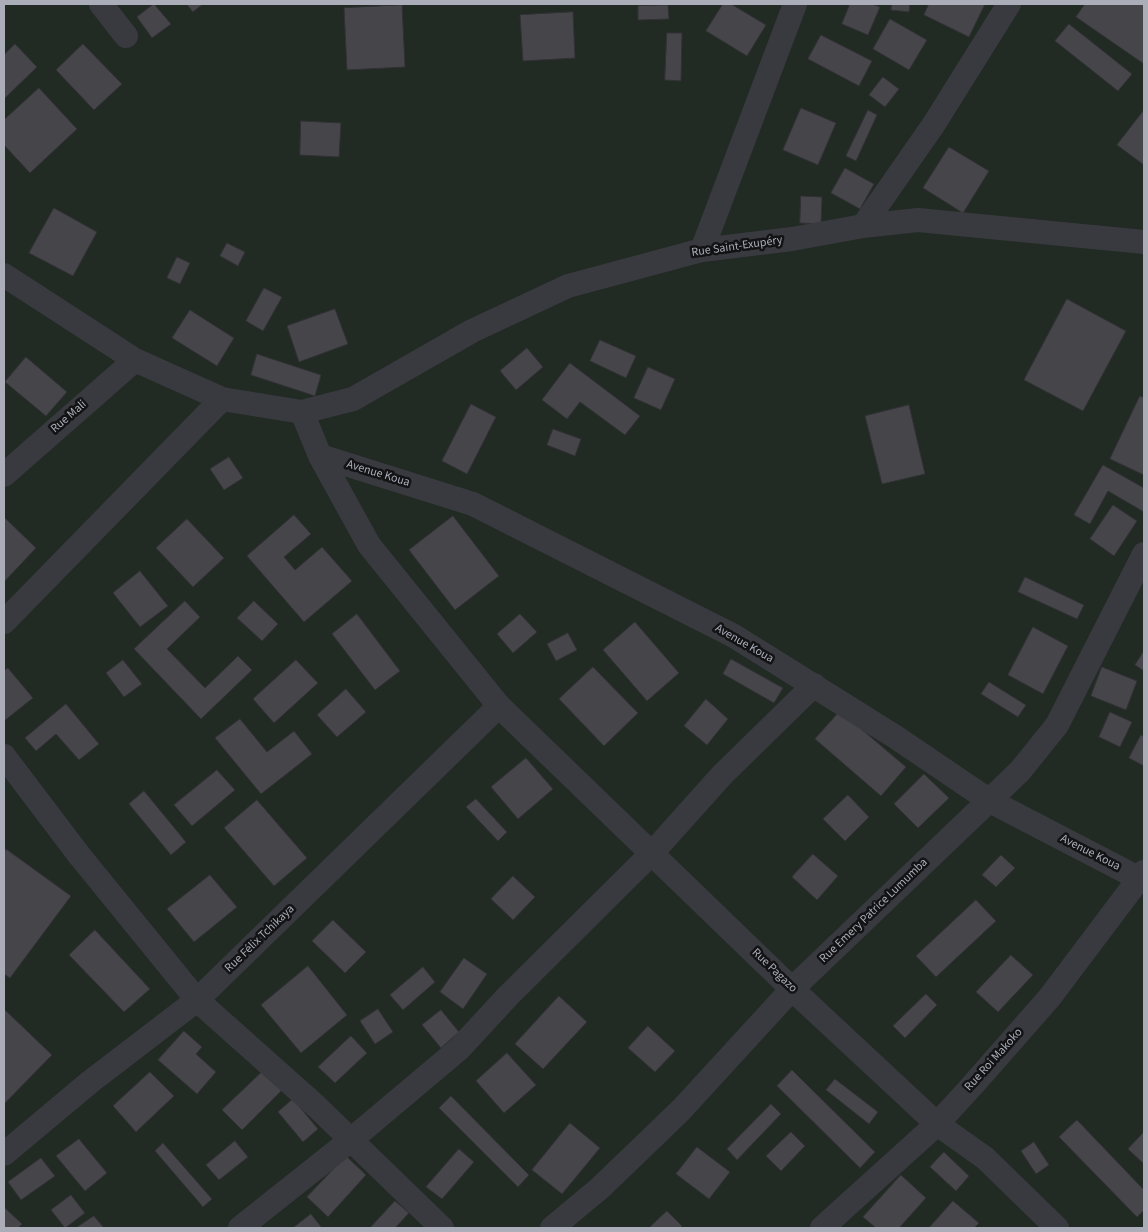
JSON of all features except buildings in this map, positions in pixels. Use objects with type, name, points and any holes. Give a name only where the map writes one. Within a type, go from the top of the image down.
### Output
[{"type":"street","points":[[101,4],[126,36]]},
{"type":"street","points":[[702,250],[795,4]]},
{"type":"street","points":[[863,226],[934,124],[1009,4]]},
{"type":"street","name":"Rue Saint-Exupéry","points":[[302,412],[353,399],[472,331],[568,286],[702,250],[792,239],[863,226],[918,220],[1144,242]]},
{"type":"street","points":[[4,275],[135,360],[222,399],[302,412]]},
{"type":"street","name":"Rue Mali","points":[[4,475],[135,360]]},
{"type":"street","points":[[4,622],[222,399]]},
{"type":"street","name":"Rue Pagazo","points":[[302,412],[320,456],[369,545],[499,706],[653,852],[792,989],[937,1124],[985,1158],[1057,1228]]},
{"type":"street","name":"Avenue Koua","points":[[320,456],[473,504],[734,636],[894,736],[990,801],[1143,877]]},
{"type":"street","name":"Rue Emery Patrice Lumumba","points":[[552,1228],[600,1188],[681,1110],[792,989],[1020,771],[1057,725],[1144,554]]},
{"type":"street","points":[[240,1228],[352,1139],[459,1049],[508,996],[653,852],[722,775],[814,685]]},
{"type":"street","name":"Rue Félix Tchikaya","points":[[4,1154],[90,1082],[198,1000],[499,706]]},
{"type":"street","points":[[4,756],[79,855],[198,1000],[352,1139],[442,1228]]},
{"type":"street","name":"Rue Roi Makoko","points":[[822,1228],[937,1124],[1050,997],[1143,877]]},
{"type":"shaded area","points":[[4,4],[1144,4],[1144,1228],[4,1228]]}]
